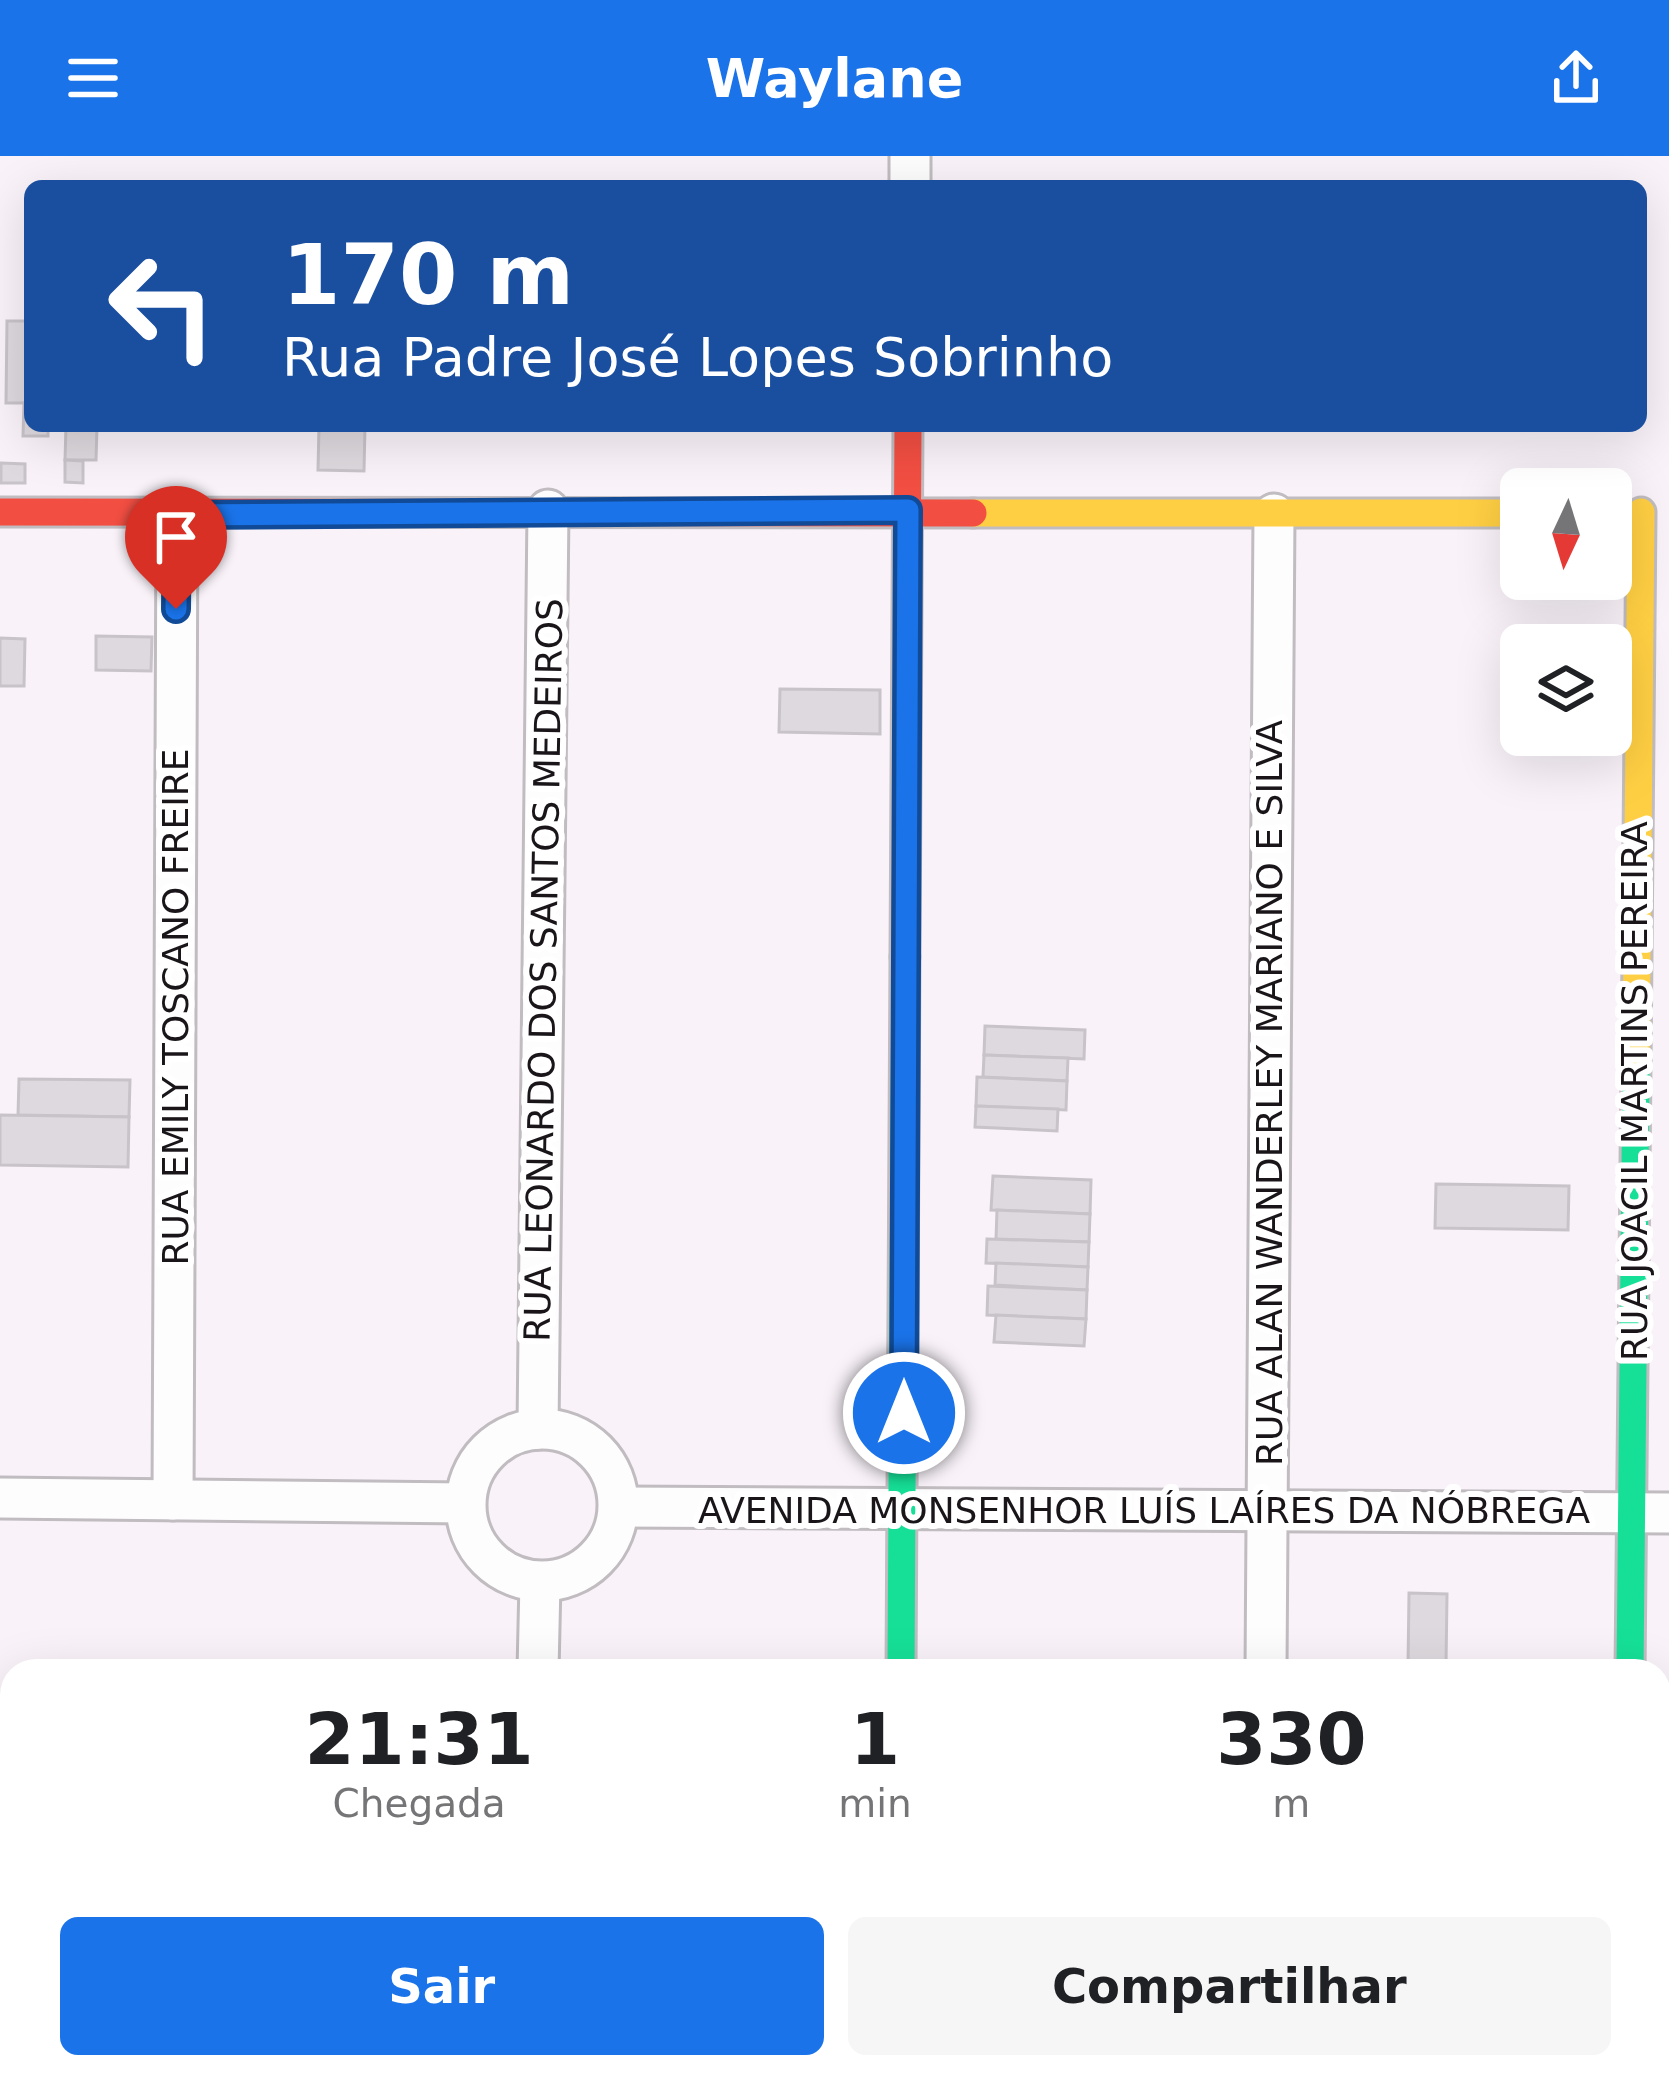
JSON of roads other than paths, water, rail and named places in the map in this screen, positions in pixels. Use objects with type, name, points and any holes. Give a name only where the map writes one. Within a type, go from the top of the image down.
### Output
[{"type":"street","points":[[901,1659],[908,432]]},
{"type":"street","name":"RUA LEONARDO DOS SANTOS MEDEIROS","points":[[538,1429],[548,510]]},
{"type":"street","points":[[0,512],[1500,513]]},
{"type":"street","name":"RUA JOACIL MARTINS PEREIRA","points":[[1632,1659],[1650,1513],[1653,716],[1640,512]]},
{"type":"street","name":"RUA ALAN WANDERLEY MARIANO E SILVA","points":[[1266,1659],[1274,514]]},
{"type":"street","name":"RUA EMILY TOSCANO FREIRE","points":[[173,1500],[177,515]]},
{"type":"street","points":[[538,1429],[559,1430],[596,1450],[610,1467],[620,1508],[604,1552],[564,1579],[540,1582],[495,1566],[478,1548],[465,1503],[479,1460],[516,1433],[538,1429]]},
{"type":"street","points":[[0,1498],[465,1503]]},
{"type":"street","name":"AVENIDA MONSENHOR LUÍS LAÍRES DA NÓBREGA","points":[[620,1508],[1650,1513]]},
{"type":"street","points":[[538,1659],[540,1582]]}]
